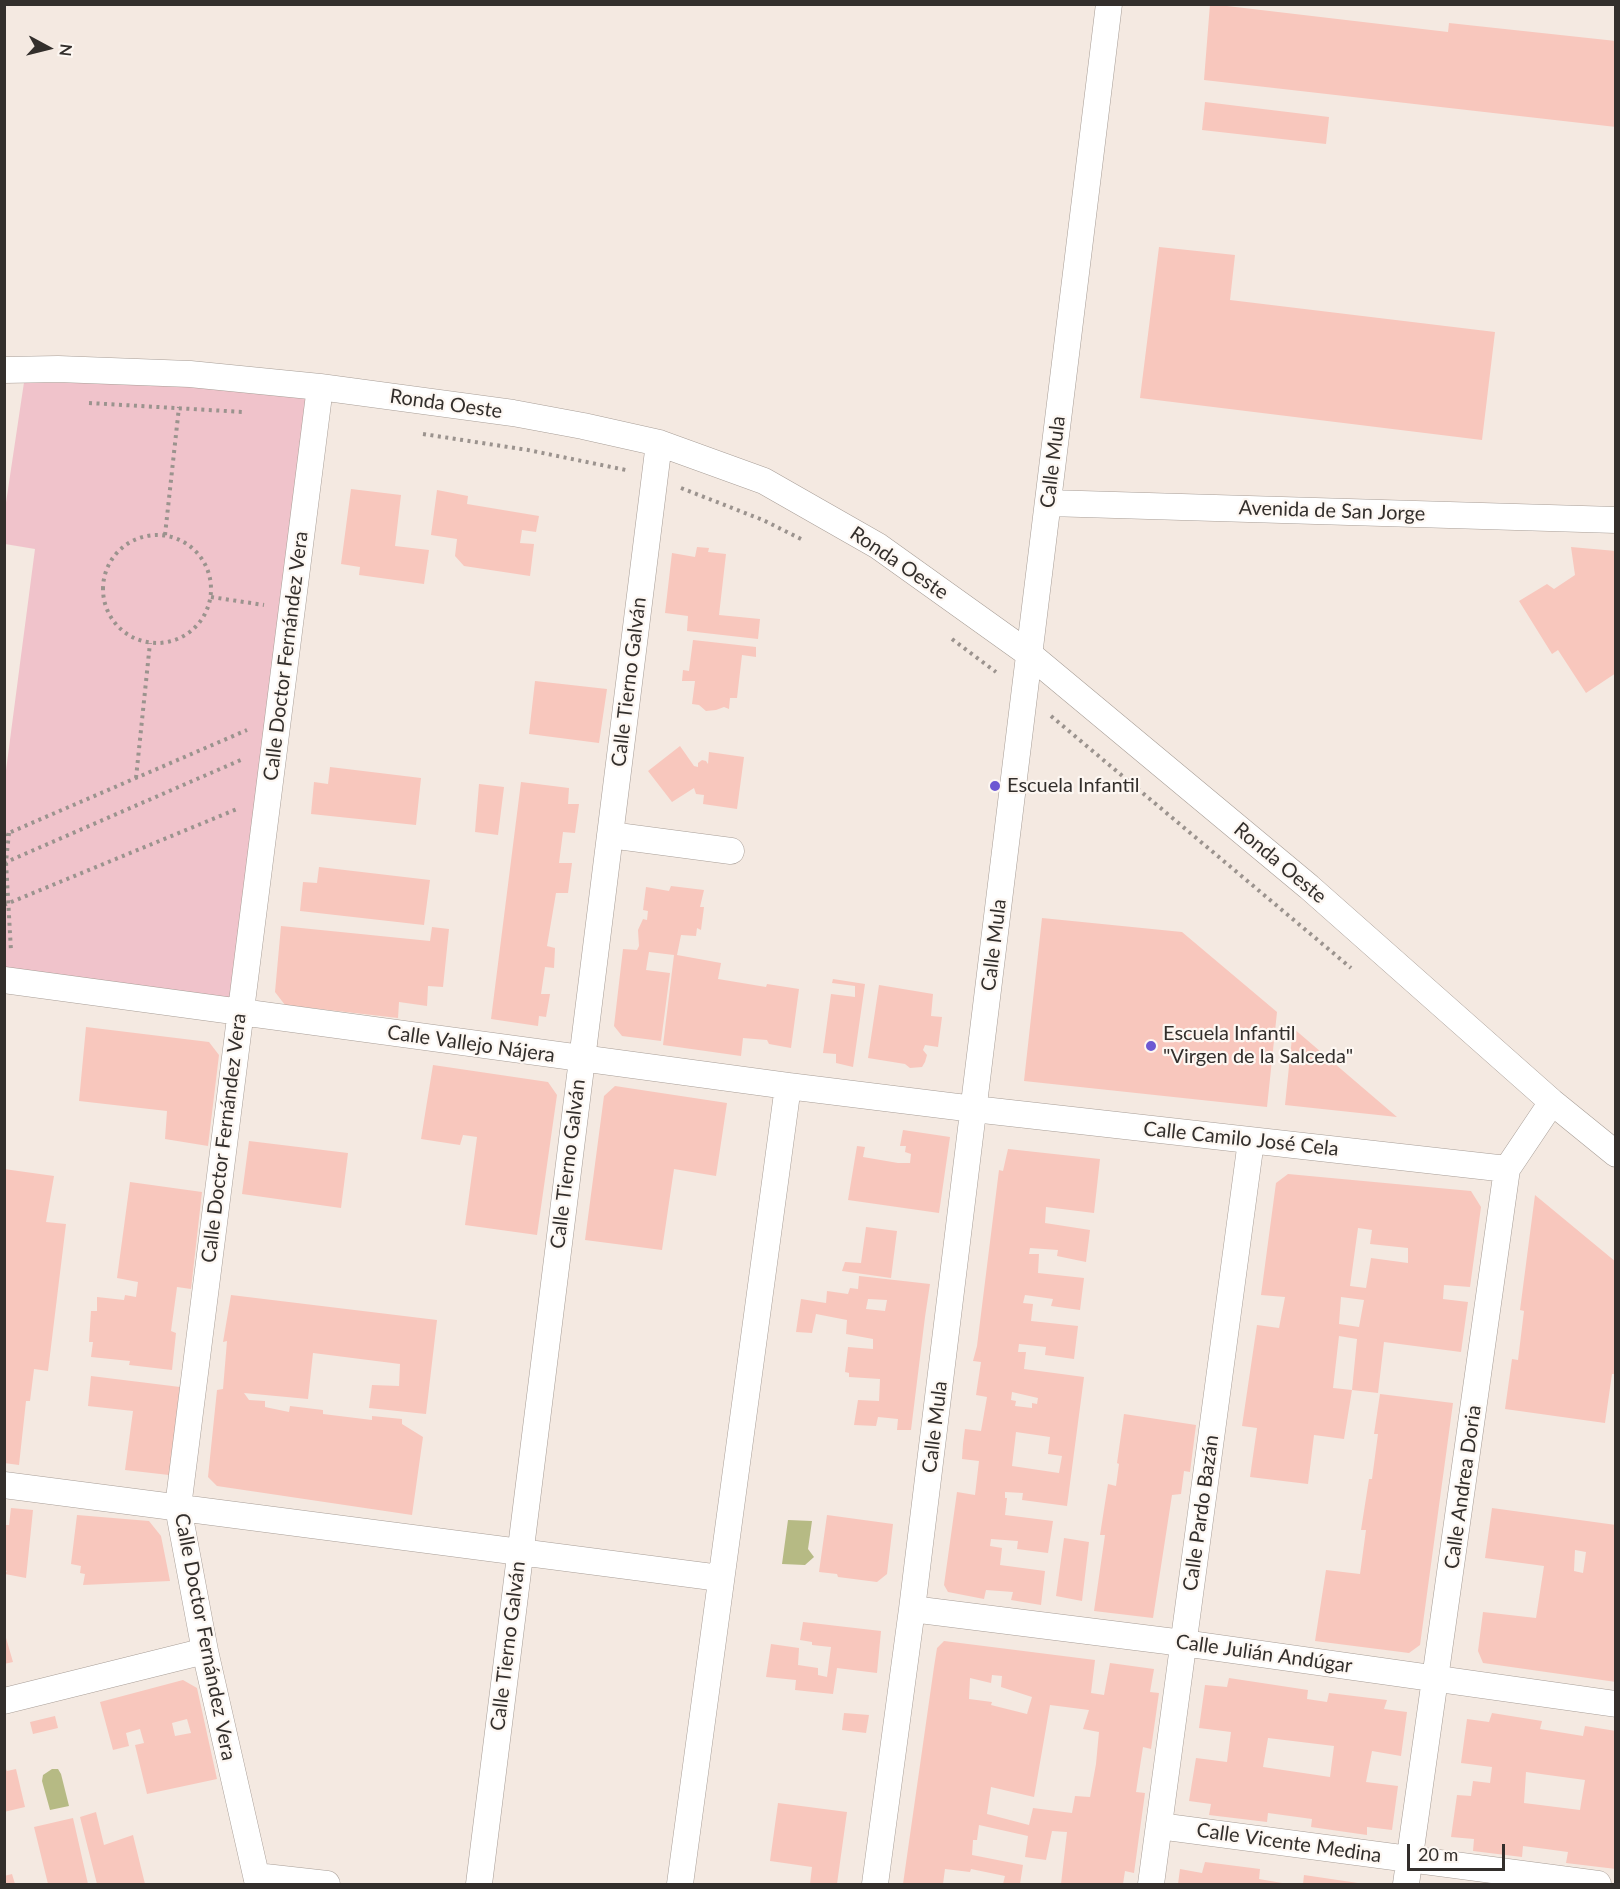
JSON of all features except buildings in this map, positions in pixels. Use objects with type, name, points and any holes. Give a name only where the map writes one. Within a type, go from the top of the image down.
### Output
[{"type":"street","name":"Calle Mula","points":[[875,1884],[912,1609],[1109,4]]},
{"type":"street","name":"Ronda Oeste","points":[[4,370],[58,369],[183,374],[320,387],[513,413],[659,443],[764,481],[878,546],[1029,654],[1309,887],[1552,1102],[1616,1154]]},
{"type":"street","name":"Calle Doctor Fernández Vera","points":[[257,1880],[205,1652],[178,1506],[320,387]]},
{"type":"street","name":"Calle Tierno Galván","points":[[479,1884],[659,443]]},
{"type":"street","name":"Avenida de San Jorge","points":[[1048,503],[1616,520]]},
{"type":"street","points":[[610,835],[731,851]]},
{"type":"street","name":"Calle Vallejo Nájera","points":[[8,981],[581,1059],[974,1109]]},
{"type":"street","points":[[680,1884],[788,1086]]},
{"type":"street","name":"Calle Andrea Doria","points":[[1406,1884],[1507,1169],[1552,1102]]},
{"type":"street","name":"Calle Camilo José Cela","points":[[974,1109],[1507,1169]]},
{"type":"street","name":"Calle Pardo Bazán","points":[[1151,1884],[1251,1141]]},
{"type":"street","points":[[4,1485],[720,1578]]},
{"type":"street","name":"Calle Julián Andúgar","points":[[912,1609],[1183,1643],[1616,1704]]},
{"type":"street","points":[[4,1701],[205,1652]]},
{"type":"street","name":"Calle Vicente Medina","points":[[1159,1826],[1598,1884]]},
{"type":"street","points":[[257,1880],[327,1884]]},
{"type":"path","points":[[165,535],[183,374]]},
{"type":"path","points":[[86,402],[248,412]]},
{"type":"path","points":[[422,433],[528,450],[624,469],[655,478],[763,519],[803,540]]},
{"type":"path","points":[[147,535],[165,535],[181,540],[195,550],[206,564],[211,580],[211,597],[205,615],[194,630],[177,640],[159,644],[141,642],[123,633],[111,619],[104,601],[103,582],[108,565],[117,551],[131,541],[147,535]]},
{"type":"path","points":[[211,597],[292,610]]},
{"type":"path","points":[[946,634],[1024,694],[1355,971]]},
{"type":"path","points":[[136,778],[150,643]]},
{"type":"path","points":[[8,981],[5,863],[7,834],[278,716]]},
{"type":"path","points":[[5,863],[274,745]]},
{"type":"path","points":[[6,904],[268,796]]},
{"type":"shaded area","points":[[26,369],[320,387],[240,1013],[5,980],[5,778],[35,549],[5,544],[4,516]]},
{"type":"shaded area","points":[[788,1520],[812,1521],[808,1549],[814,1557],[805,1565],[782,1564]]},
{"type":"shaded area","points":[[52,1769],[58,1769],[61,1774],[69,1806],[50,1810],[42,1781],[43,1775]]},
{"type":"place","name":"Escuela Infantil","points":[[995,786]]},
{"type":"place","name":"Escuela Infantil \"Virgen de la Salceda\"","points":[[1151,1046]]}]
